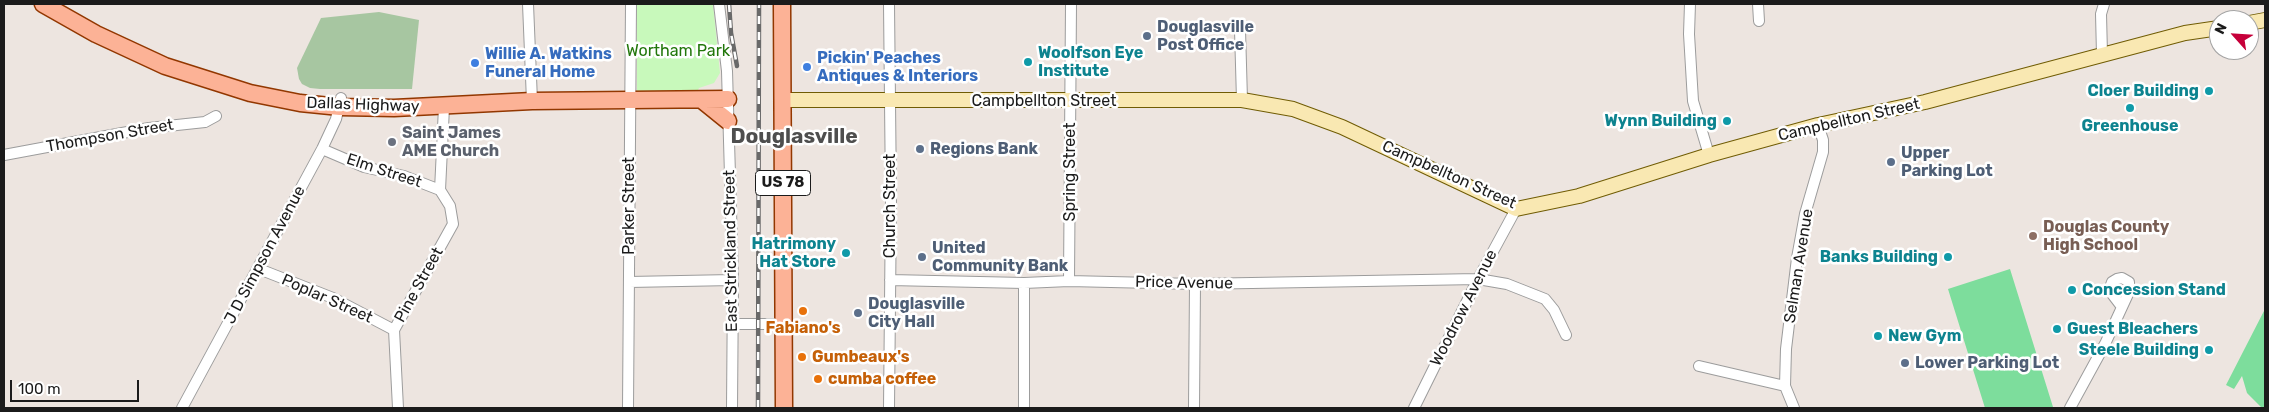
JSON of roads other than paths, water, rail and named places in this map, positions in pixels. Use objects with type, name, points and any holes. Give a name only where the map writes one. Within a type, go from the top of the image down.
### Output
[{"type":"main road","name":"Dallas Highway","points":[[43,4],[96,34],[165,66],[268,97],[340,103],[444,107],[507,101]]},
{"type":"main road","name":"US 78","points":[[782,4],[784,408]]},
{"type":"main road","name":"Campbellton Street","points":[[782,100],[1242,100],[1293,109],[1342,127],[1516,209],[1578,196],[1818,125],[1925,102],[2102,54],[2185,33],[2209,29]]},
{"type":"main road","name":"Dallas Highway","points":[[340,103],[483,99],[507,101],[728,100]]},
{"type":"main road","points":[[702,100],[728,120]]},
{"type":"street","points":[[528,4],[532,101]]},
{"type":"street","name":"Parker Street","points":[[628,408],[631,4]]},
{"type":"street","name":"East Strickland Street","points":[[719,4],[727,71],[728,100],[733,280],[732,408]]},
{"type":"street","name":"Church Street","points":[[889,4],[891,100],[889,408]]},
{"type":"street","name":"Spring Street","points":[[1069,281],[1071,4]]},
{"type":"street","points":[[1690,4],[1689,34],[1693,100],[1709,156]]},
{"type":"street","points":[[1758,4],[1759,20]]},
{"type":"street","points":[[2102,54],[2101,14],[2104,4]]},
{"type":"street","points":[[1240,30],[1242,100]]},
{"type":"street","name":"J D Simpson Avenue","points":[[185,407],[322,149],[340,103]]},
{"type":"street","points":[[440,190],[444,107]]},
{"type":"street","name":"Thompson Street","points":[[4,155],[149,128],[205,122],[216,116]]},
{"type":"street","name":"Selman Avenue","points":[[1794,408],[1785,386],[1786,349],[1797,258],[1805,214],[1823,152],[1823,140],[1818,125]]},
{"type":"street","name":"Elm Street","points":[[322,149],[364,167],[404,176],[440,190],[450,206],[453,224]]},
{"type":"street","name":"Woodrow Avenue","points":[[1414,408],[1478,279],[1516,209]]},
{"type":"street","name":"Pine Street","points":[[398,408],[394,330],[453,224]]},
{"type":"street","name":"Poplar Street","points":[[259,269],[333,298],[394,330]]},
{"type":"street","name":"Price Avenue","points":[[890,280],[1195,284],[1478,279],[1507,284],[1545,299],[1554,310],[1566,335]]},
{"type":"street","points":[[629,282],[733,280]]},
{"type":"street","points":[[1024,283],[1024,408]]},
{"type":"street","points":[[1194,408],[1195,284]]},
{"type":"street","points":[[2070,408],[2103,349],[2122,307]]},
{"type":"street","points":[[733,324],[784,324]]},
{"type":"street","points":[[1699,366],[1785,386]]},
{"type":"railway","points":[[729,4],[731,33],[737,66]]},
{"type":"railway","points":[[758,408],[759,4]]},
{"type":"place","name":"Douglasville Post Office","points":[[1147,36]]},
{"type":"place","name":"Woolfson Eye Institute","points":[[1028,62]]},
{"type":"place","name":"Willie A. Watkins Funeral Home","points":[[475,63]]},
{"type":"place","name":"Pickin' Peaches Antiques & Interiors","points":[[807,67]]},
{"type":"place","name":"Cloer Building","points":[[2209,91]]},
{"type":"place","name":"Greenhouse","points":[[2130,108]]},
{"type":"place","name":"Wynn Building","points":[[1727,121]]},
{"type":"place","name":"Saint James AME Church","points":[[392,142]]},
{"type":"place","name":"Regions Bank","points":[[920,149]]},
{"type":"place","name":"Upper Parking Lot","points":[[1891,162]]},
{"type":"place","name":"Douglas County High School","points":[[2033,236]]},
{"type":"place","name":"Hatrimony Hat Store","points":[[846,253]]},
{"type":"place","name":"United Community Bank","points":[[922,257]]},
{"type":"place","name":"Banks Building","points":[[1948,257]]},
{"type":"place","name":"Concession Stand","points":[[2072,290]]},
{"type":"place","name":"Fabiano's","points":[[803,311]]},
{"type":"place","name":"Douglasville City Hall","points":[[858,313]]},
{"type":"place","name":"Guest Bleachers","points":[[2057,329]]},
{"type":"place","name":"New Gym","points":[[1878,336]]},
{"type":"place","name":"Steele Building","points":[[2209,350]]},
{"type":"place","name":"Gumbeaux's","points":[[802,357]]},
{"type":"place","name":"Lower Parking Lot","points":[[1905,363]]},
{"type":"place","name":"cumba coffee","points":[[818,379]]},
{"type":"district","name":"Douglasville","points":[[794,137]]},
{"type":"park label","name":"Wortham Park","points":[[678,51]]}]
